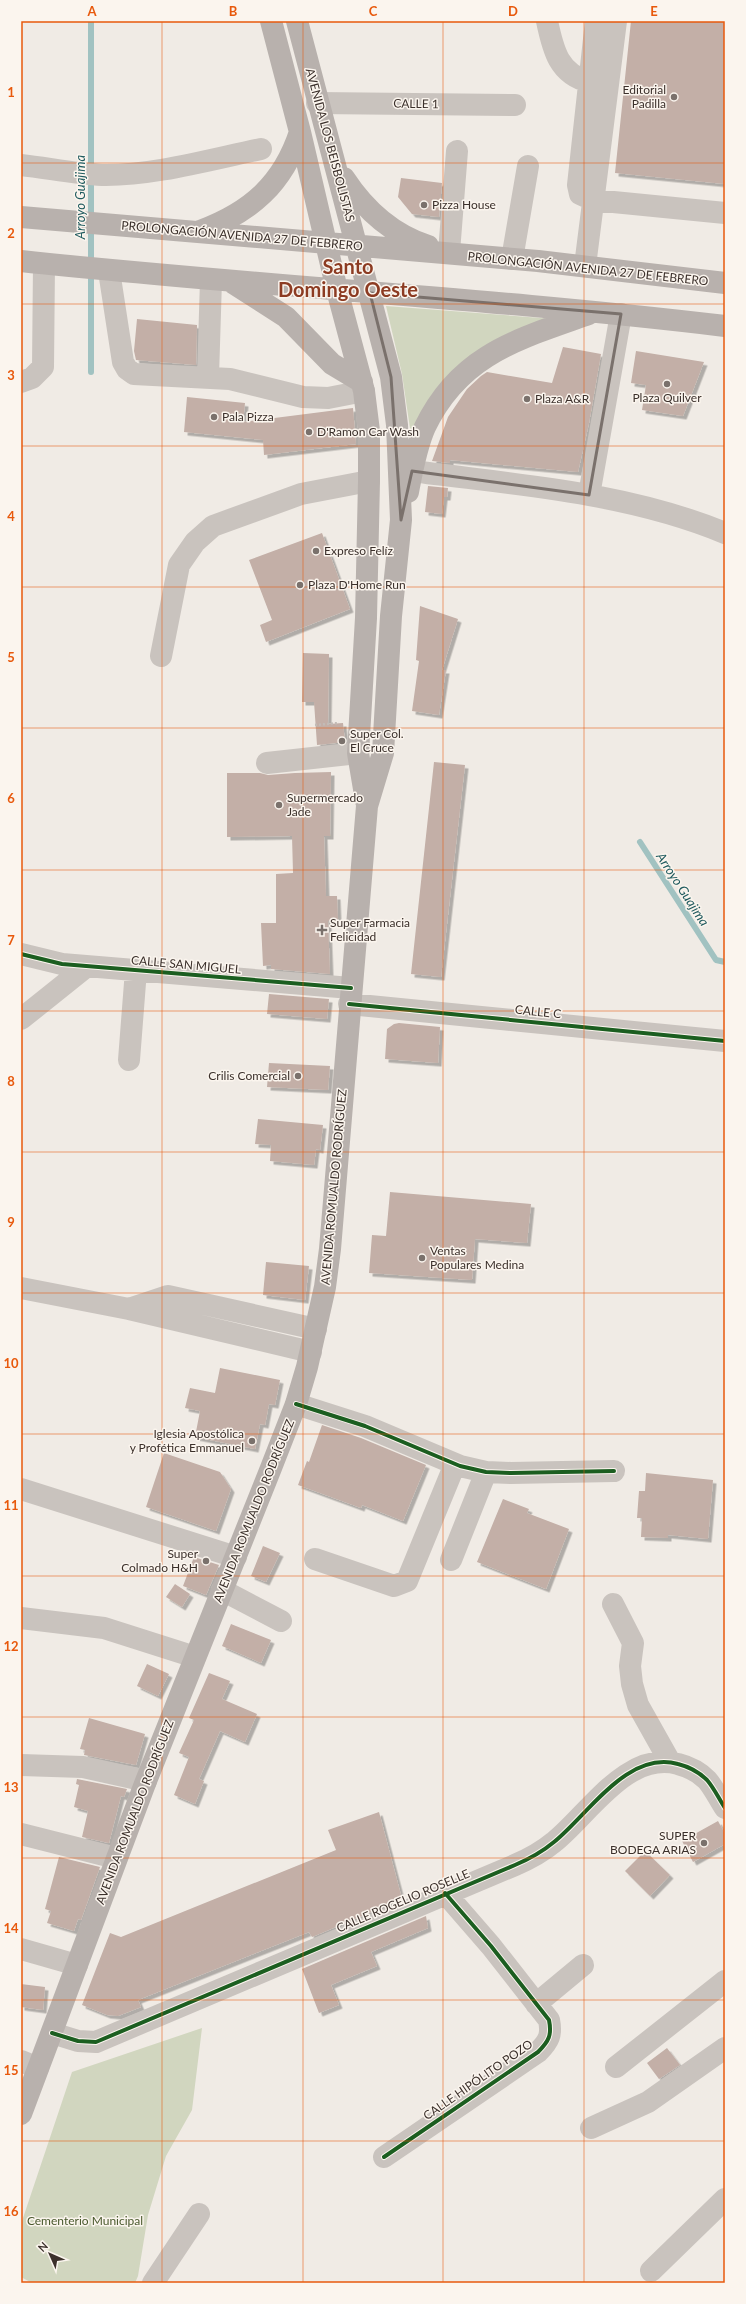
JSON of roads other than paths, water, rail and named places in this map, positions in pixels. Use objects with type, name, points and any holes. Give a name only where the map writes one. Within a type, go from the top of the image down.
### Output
[{"type":"main road","points":[[271,21],[300,132],[337,290]]},
{"type":"main road","name":"AVENIDA LOS BEISBOLISTAS","points":[[297,21],[317,103],[370,293]]},
{"type":"main road","points":[[195,233],[219,224],[241,212],[261,196],[278,177],[292,155],[300,132]]},
{"type":"main road","points":[[335,165],[352,191],[372,215],[397,233],[452,254]]},
{"type":"main road","name":"PROLONGACIÓN AVENIDA 27 DE FEBRERO","points":[[21,217],[111,226],[325,242],[512,259],[585,266],[725,283]]},
{"type":"main road","points":[[21,261],[104,271],[596,311],[725,326]]},
{"type":"main road","points":[[218,280],[286,317],[332,364],[363,387]]},
{"type":"main road","name":"AVENIDA ROMUALDO RODRÍGUEZ","points":[[337,290],[363,387],[369,431],[370,481],[366,618],[358,753],[367,806]]},
{"type":"main road","name":"AVENIDA ROMUALDO RODRÍGUEZ","points":[[21,2114],[30,2065],[52,2033],[146,1780],[296,1404],[316,1329],[330,1249],[367,806],[383,753],[391,616],[401,520],[397,425],[391,377],[370,293]]},
{"type":"main road","points":[[401,520],[412,471],[424,429],[434,410],[462,374],[491,353],[512,342],[596,311]]},
{"type":"street","points":[[547,21],[551,42],[566,72],[577,79],[590,82]]},
{"type":"street","points":[[596,21],[578,185],[580,194],[593,200],[725,213]]},
{"type":"street","points":[[585,266],[616,21]]},
{"type":"street","name":"CALLE 1","points":[[317,103],[515,106]]},
{"type":"street","points":[[21,165],[102,175],[172,167],[261,149]]},
{"type":"street","points":[[452,254],[457,150]]},
{"type":"street","points":[[512,259],[528,166]]},
{"type":"street","points":[[21,382],[32,378],[43,367],[49,264]]},
{"type":"street","points":[[104,271],[123,362],[127,369],[134,374],[208,377],[247,383],[304,397],[328,398],[363,387]]},
{"type":"street","points":[[208,377],[218,280]]},
{"type":"street","points":[[589,495],[620,314]]},
{"type":"street","points":[[412,471],[589,495],[695,520],[725,533]]},
{"type":"street","points":[[161,656],[179,565],[195,542],[213,526],[302,494],[370,481]]},
{"type":"street","points":[[267,763],[358,753]]},
{"type":"street","name":"CALLE SAN MIGUEL","points":[[21,954],[62,964],[136,970],[350,996]]},
{"type":"street","points":[[21,1019],[86,966]]},
{"type":"street","points":[[129,1060],[136,970]]},
{"type":"street","name":"CALLE C","points":[[350,996],[725,1041]]},
{"type":"street","points":[[21,1288],[129,1309],[311,1352]]},
{"type":"street","points":[[129,1309],[168,1296],[316,1329]]},
{"type":"street","points":[[296,1404],[365,1426],[455,1464],[486,1472],[614,1471]]},
{"type":"street","points":[[315,1559],[394,1586],[407,1581],[455,1464]]},
{"type":"street","points":[[451,1560],[486,1472]]},
{"type":"street","points":[[21,1489],[236,1556]]},
{"type":"street","points":[[222,1590],[282,1621]]},
{"type":"street","points":[[613,1604],[633,1643],[630,1666],[632,1684],[638,1706],[670,1762]]},
{"type":"street","points":[[21,1618],[104,1628],[195,1657]]},
{"type":"street","name":"CALLE ROGELIO ROSELLE","points":[[52,2033],[78,2041],[96,2042],[535,1856],[555,1842],[614,1783],[644,1765],[670,1762],[694,1768],[708,1780],[725,1808]]},
{"type":"street","points":[[21,1765],[83,1767],[146,1780]]},
{"type":"street","points":[[21,1834],[116,1858]]},
{"type":"street","name":"CALLE HIPÓLITO POZO","points":[[384,2157],[538,2052],[549,2042],[551,2032],[549,2020],[491,1946],[446,1893]]},
{"type":"street","points":[[21,1949],[78,1965]]},
{"type":"street","points":[[536,2004],[583,1965]]},
{"type":"street","points":[[616,2067],[725,1981]]},
{"type":"street","points":[[591,2128],[648,2102],[725,2048]]},
{"type":"street","points":[[651,2272],[725,2199]]},
{"type":"street","points":[[153,2283],[199,2214]]},
{"type":"waterway","name":"Arroyo Guajima","points":[[91,21],[91,263]]},
{"type":"waterway","name":"Arroyo Guajima","points":[[91,273],[91,372]]},
{"type":"waterway","name":"Arroyo Guajima","points":[[640,842],[716,960],[725,962]]},
{"type":"place","name":"Editorial Padilla","points":[[674,97]]},
{"type":"place","name":"Pizza House","points":[[424,205]]},
{"type":"place","name":"Plaza Quilver","points":[[667,384]]},
{"type":"place","name":"Plaza A&R","points":[[527,399]]},
{"type":"place","name":"Pala Pizza","points":[[214,417]]},
{"type":"place","name":"D'Ramon Car Wash","points":[[309,432]]},
{"type":"place","name":"Expreso Felíz","points":[[316,551]]},
{"type":"place","name":"Plaza D'Home Run","points":[[300,585]]},
{"type":"place","name":"Super Col. El Cruce","points":[[342,741]]},
{"type":"place","name":"Supermercado Jade","points":[[279,805]]},
{"type":"place","name":"Super Farmacia Felicidad","points":[[322,930]]},
{"type":"place","name":"Crilis Comercial","points":[[298,1076]]},
{"type":"place","name":"Ventas Populares Medina","points":[[422,1258]]},
{"type":"place","name":"Iglesia Apostólica y Profética Emmanuel","points":[[252,1441]]},
{"type":"place","name":"Super Colmado H&H","points":[[206,1561]]},
{"type":"place","name":"SUPER BODEGA ARIAS","points":[[704,1843]]},
{"type":"district","name":"Santo Domingo Oeste","points":[[348,278]]},
{"type":"park label","name":"Cementerio Municipal","points":[[85,2221]]}]
